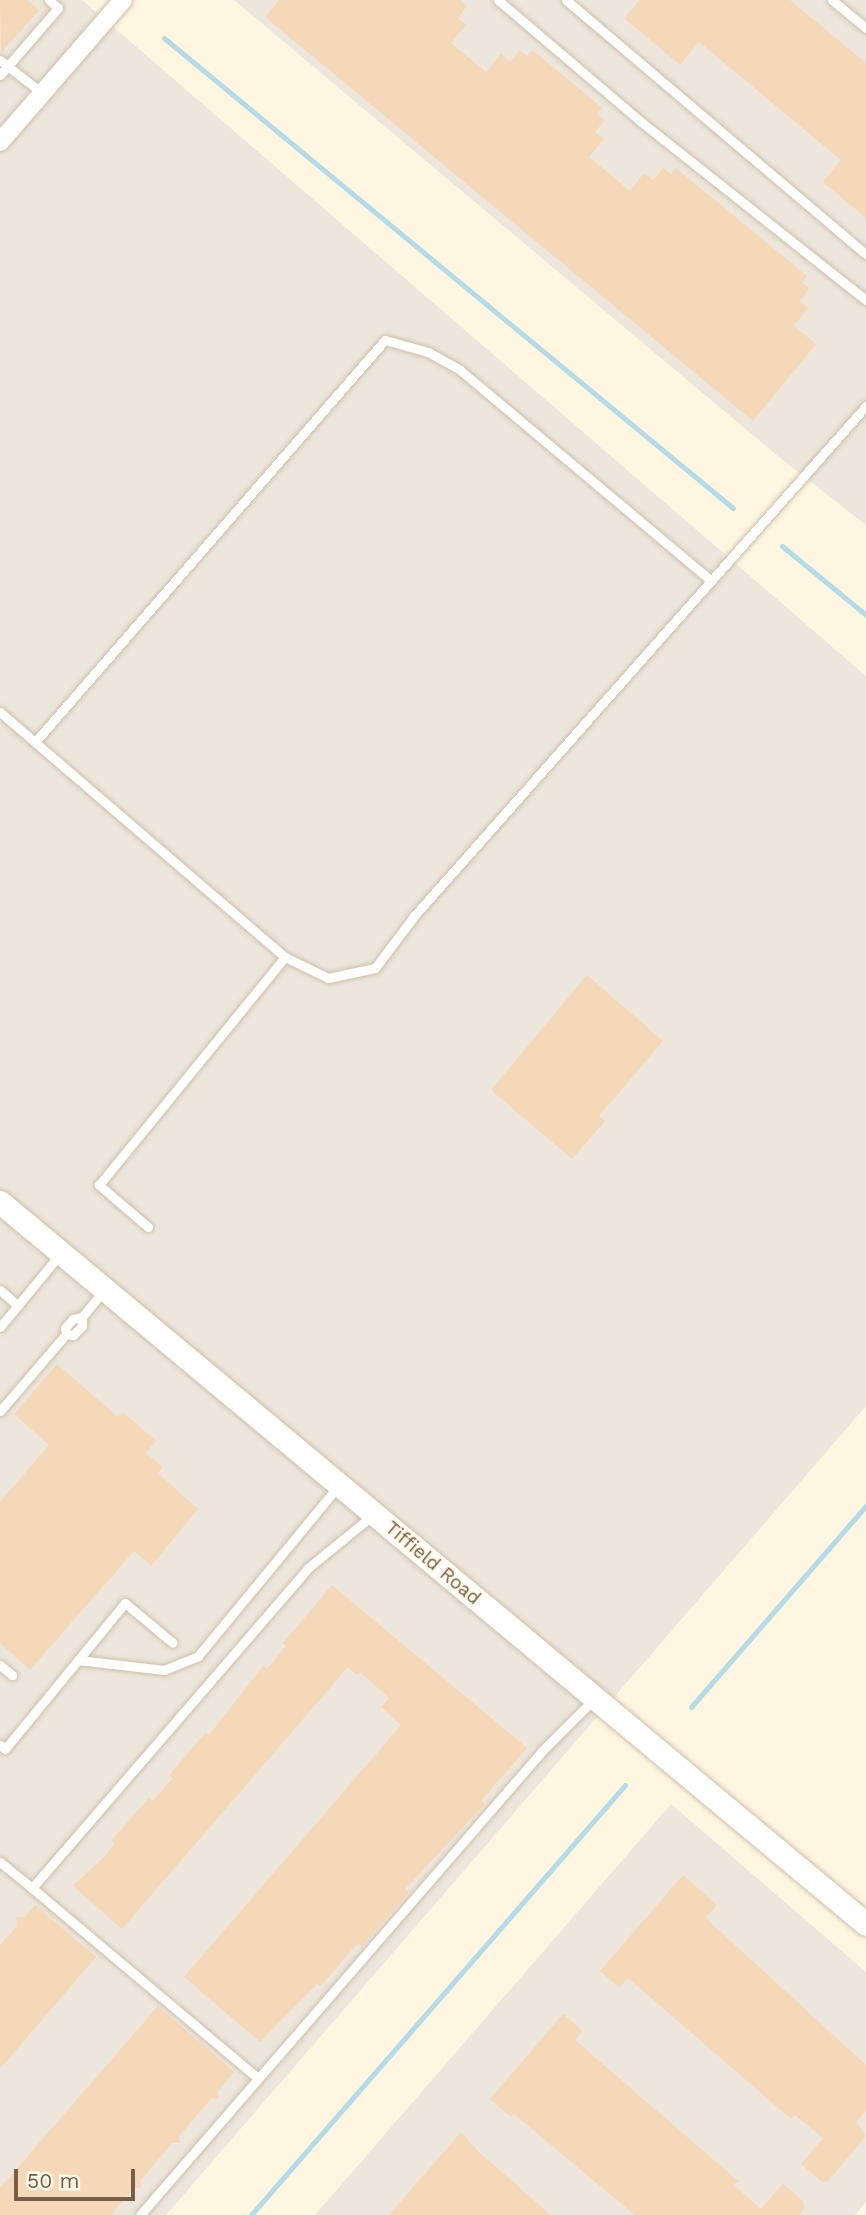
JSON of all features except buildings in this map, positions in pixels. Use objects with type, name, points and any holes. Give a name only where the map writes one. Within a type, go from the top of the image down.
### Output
[{"type":"street","points":[[0,142],[123,0]]},
{"type":"street","name":"Tiffield Road","points":[[0,1202],[866,1924]]},
{"type":"lane","points":[[0,75],[4,63],[58,8],[49,0]]},
{"type":"lane","points":[[498,0],[640,121],[866,300]]},
{"type":"lane","points":[[566,0],[866,254]]},
{"type":"lane","points":[[832,0],[866,28]]},
{"type":"lane","points":[[4,63],[42,93]]},
{"type":"lane","points":[[35,742],[385,340],[428,352],[460,370],[709,579]]},
{"type":"lane","points":[[0,712],[285,957],[328,978],[375,968],[415,915],[709,579],[866,406]]},
{"type":"lane","points":[[148,1227],[99,1185],[285,957]]},
{"type":"lane","points":[[0,1327],[61,1253]]},
{"type":"lane","points":[[0,1411],[66,1335],[73,1335],[82,1325],[82,1317],[105,1289]]},
{"type":"lane","points":[[0,1290],[17,1305]]},
{"type":"lane","points":[[78,1660],[164,1670],[198,1656],[339,1485]]},
{"type":"lane","points":[[32,1888],[308,1568],[374,1514]]},
{"type":"lane","points":[[0,1745],[5,1749],[125,1603],[173,1643]]},
{"type":"lane","points":[[0,1665],[12,1675]]},
{"type":"lane","points":[[140,2215],[542,1750],[595,1698]]},
{"type":"lane","points":[[0,1861],[258,2078]]},
{"type":"shaded area","points":[[0,0],[82,0],[866,676],[866,1406],[166,2215],[0,2215]]},
{"type":"shaded area","points":[[234,0],[866,0],[866,525],[779,457]]},
{"type":"shaded area","points":[[671,1804],[866,1972],[866,2202],[855,2215],[315,2215]]},
{"type":"waterway","points":[[164,38],[733,508]]},
{"type":"waterway","points":[[782,546],[866,615]]},
{"type":"waterway","points":[[691,1707],[866,1506]]},
{"type":"waterway","points":[[251,2215],[625,1785]]}]
